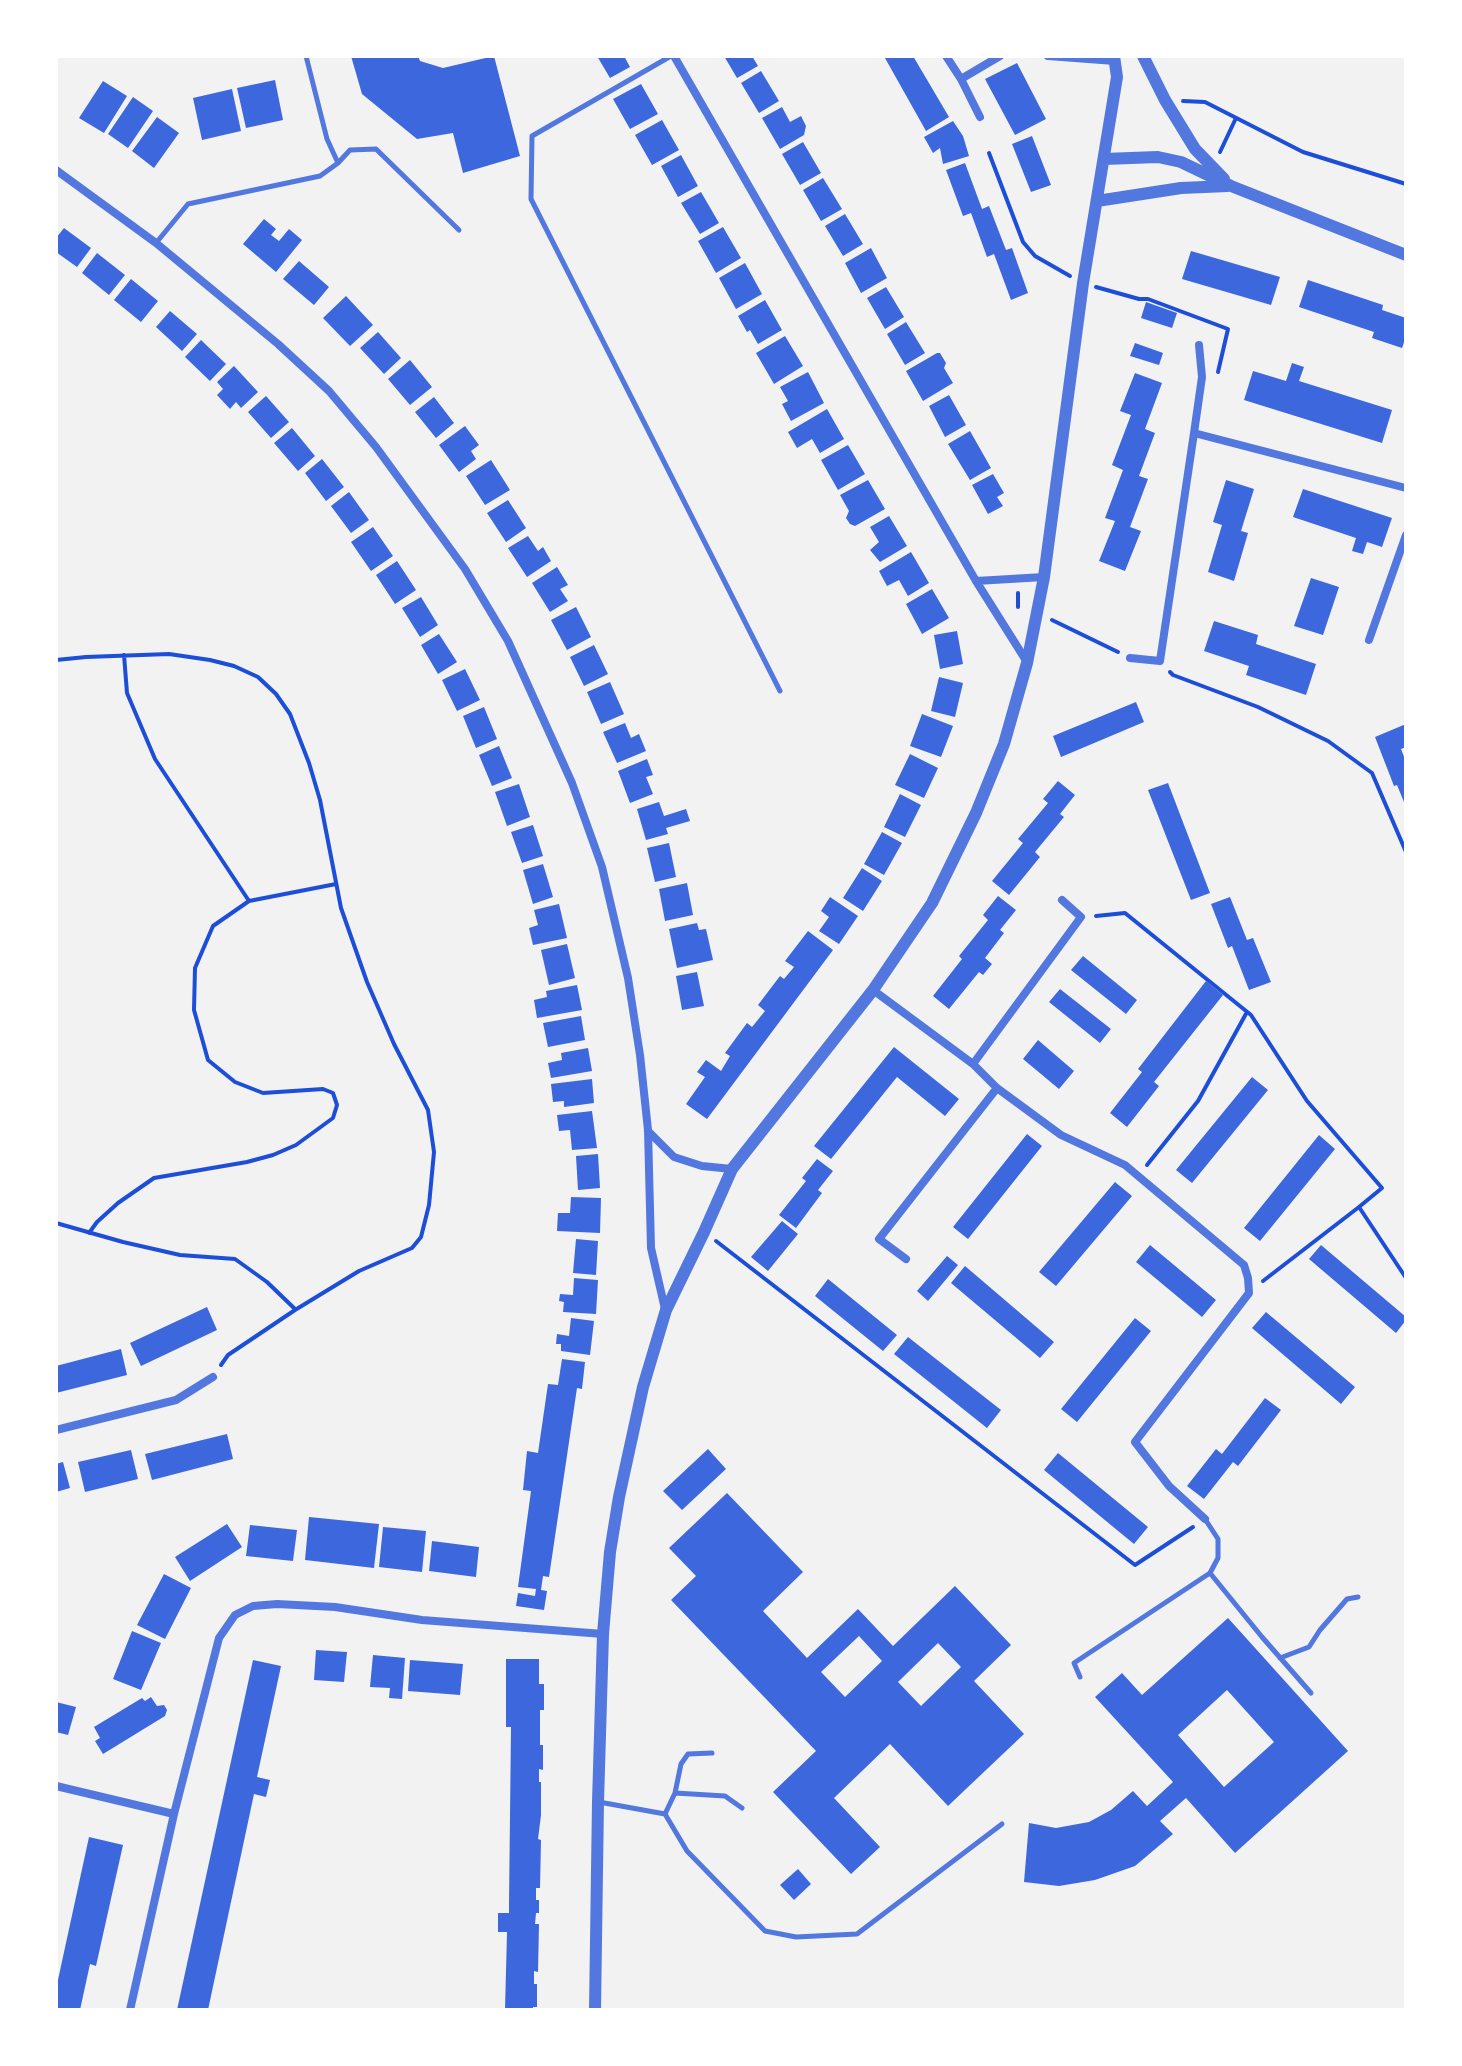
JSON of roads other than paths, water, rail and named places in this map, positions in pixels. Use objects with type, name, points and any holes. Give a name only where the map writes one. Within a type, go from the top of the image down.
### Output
[{"type":"street","points":[[673,56],[976,581],[1027,663]]},
{"type":"street","points":[[946,56],[980,117]]},
{"type":"street","points":[[961,79],[1000,56]]},
{"type":"street","points":[[595,2010],[603,1634],[610,1552],[643,1387],[666,1310],[732,1169],[873,990],[932,903],[976,813],[1004,744],[1027,663],[1044,577],[1083,283],[1117,77],[1115,58],[1048,56]]},
{"type":"street","points":[[1143,56],[1195,149],[1231,186]]},
{"type":"street","points":[[1104,159],[1158,157],[1181,162],[1231,186],[1406,255]]},
{"type":"street","points":[[56,170],[156,243],[278,344],[329,391],[376,447],[465,569],[508,641],[572,783],[602,867],[628,978],[640,1055],[648,1130],[651,1248],[666,1310]]},
{"type":"street","points":[[1097,201],[1181,188],[1231,186]]},
{"type":"street","points":[[1130,658],[1160,661],[1202,377],[1199,345]]},
{"type":"street","points":[[1194,433],[1406,488]]},
{"type":"street","points":[[1369,640],[1406,535]]},
{"type":"street","points":[[976,581],[1044,577]]},
{"type":"street","points":[[973,1064],[1081,917],[1062,900]]},
{"type":"street","points":[[873,990],[973,1064],[997,1088],[1061,1135],[1125,1165],[1244,1265],[1249,1293],[1135,1442],[1169,1486],[1205,1519]]},
{"type":"street","points":[[906,1259],[879,1239],[997,1088]]},
{"type":"street","points":[[648,1130],[674,1157],[702,1166],[732,1169]]},
{"type":"street","points":[[56,1430],[176,1400],[213,1377]]},
{"type":"street","points":[[130,2010],[174,1814],[219,1638],[235,1615],[253,1606],[277,1604],[335,1607],[422,1620],[603,1634]]},
{"type":"street","points":[[56,1786],[174,1814]]},
{"type":"lane","points":[[306,56],[327,139],[338,163]]},
{"type":"lane","points":[[673,56],[532,136],[531,199],[780,691]]},
{"type":"lane","points":[[156,243],[188,204],[320,176],[350,150],[376,149],[459,230]]},
{"type":"lane","points":[[1080,1677],[1074,1663],[1210,1573],[1218,1558],[1218,1539],[1205,1519]]},
{"type":"lane","points":[[1210,1573],[1311,1693]]},
{"type":"lane","points":[[1280,1658],[1309,1647],[1347,1599],[1358,1597]]},
{"type":"lane","points":[[665,1814],[675,1793],[681,1764],[688,1754],[712,1753]]},
{"type":"lane","points":[[675,1793],[725,1796],[742,1808]]},
{"type":"lane","points":[[598,1802],[665,1814],[687,1851],[765,1931],[796,1937],[857,1934],[1002,1824]]}]
